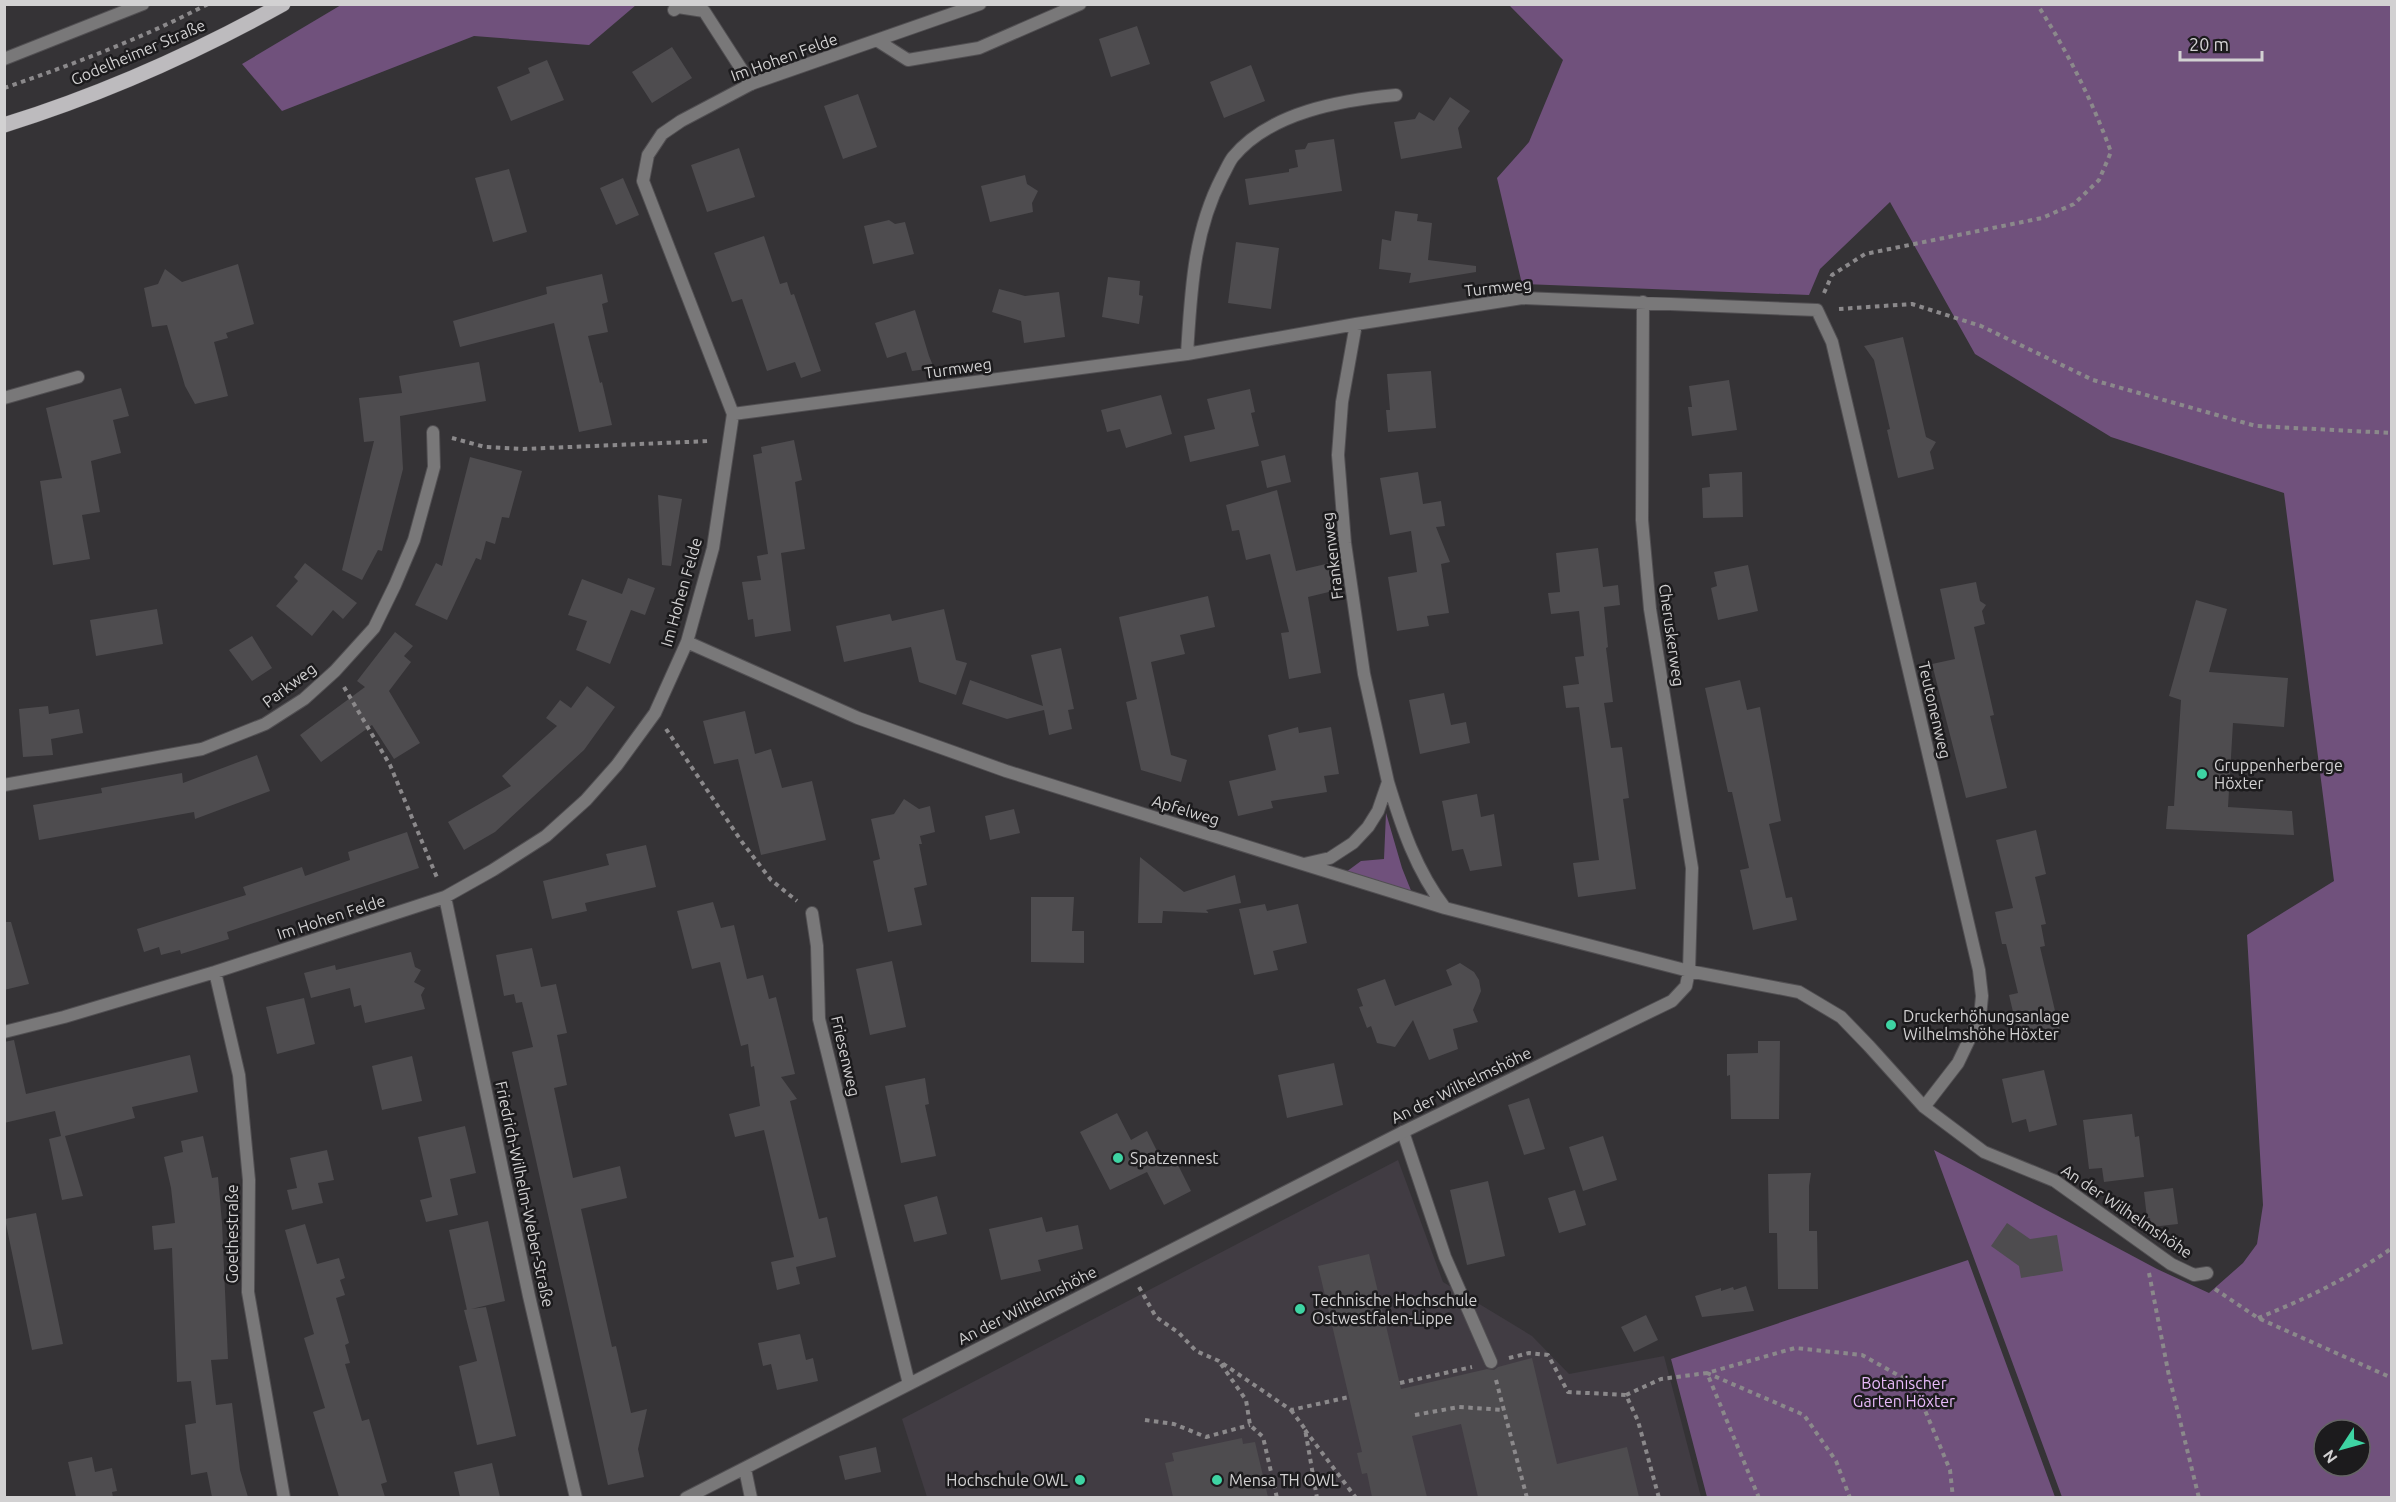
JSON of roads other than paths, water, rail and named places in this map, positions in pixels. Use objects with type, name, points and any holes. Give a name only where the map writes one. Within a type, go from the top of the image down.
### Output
[{"type":"main road","name":"Godelheimer Straße","points":[[4,125],[33,116],[160,66],[283,4]]},
{"type":"street","points":[[4,58],[143,4]]},
{"type":"street","name":"Im Hohen Felde","points":[[4,1032],[64,1017],[215,972],[445,897],[546,836],[586,800],[617,765],[655,713],[687,642],[713,548],[733,414],[643,182],[648,155],[662,134],[750,84],[980,4]]},
{"type":"street","points":[[878,41],[908,60],[979,48],[1080,4]]},
{"type":"street","points":[[674,10],[678,7],[704,10],[750,84]]},
{"type":"street","points":[[1187,354],[1194,263],[1208,203],[1233,157],[1261,133],[1295,116],[1340,101],[1396,95]]},
{"type":"street","name":"Turmweg","points":[[733,414],[1187,354],[1522,298],[1817,310]]},
{"type":"street","name":"Cheruskerweg","points":[[1643,303],[1642,520],[1650,609],[1692,868],[1689,971]]},
{"type":"street","name":"Teutonenweg","points":[[1817,310],[1832,342],[1979,970],[1982,996],[1980,1017],[1958,1063],[1924,1107]]},
{"type":"street","name":"Frankenweg","points":[[1356,324],[1342,402],[1338,455],[1345,543],[1364,674],[1388,782],[1418,867],[1445,908]]},
{"type":"street","points":[[4,398],[78,377]]},
{"type":"street","name":"Parkweg","points":[[4,785],[202,749],[265,724],[303,699],[335,671],[374,628],[395,585],[414,540],[434,467],[433,432]]},
{"type":"street","name":"Apfelweg","points":[[687,642],[858,718],[1006,771],[1445,908],[1689,971]]},
{"type":"street","points":[[1303,864],[1330,858],[1353,843],[1368,827],[1378,811],[1388,782]]},
{"type":"street","name":"Friedrich-Wilhelm-Weber-Straße","points":[[445,897],[529,1296],[576,1497]]},
{"type":"street","name":"Friesenweg","points":[[812,913],[817,946],[819,1019],[909,1384]]},
{"type":"street","name":"An der Wilhelmshöhe","points":[[686,1497],[745,1469],[1403,1132],[1672,1001],[1686,986],[1689,971],[1799,992],[1841,1017],[1924,1107],[1984,1152],[2055,1181],[2171,1264],[2200,1274]]},
{"type":"street","name":"Goethestraße","points":[[215,972],[239,1075],[249,1180],[248,1292],[284,1497]]},
{"type":"street","points":[[1403,1132],[1445,1257],[1491,1362]]},
{"type":"street","points":[[745,1469],[751,1497]]},
{"type":"place","name":"Gruppenherberge Höxter","points":[[2202,774]]},
{"type":"place","name":"Druckerhöhungsanlage Wilhelmshöhe Höxter","points":[[1891,1025]]},
{"type":"place","name":"Spatzennest","points":[[1118,1158]]},
{"type":"place","name":"Technische Hochschule Ostwestfalen-Lippe","points":[[1300,1309]]},
{"type":"place","name":"Hochschule OWL","points":[[1080,1480]]},
{"type":"place","name":"Mensa TH OWL","points":[[1217,1480]]},
{"type":"park label","name":"Botanischer Garten Höxter","points":[[1904,1392]]}]
